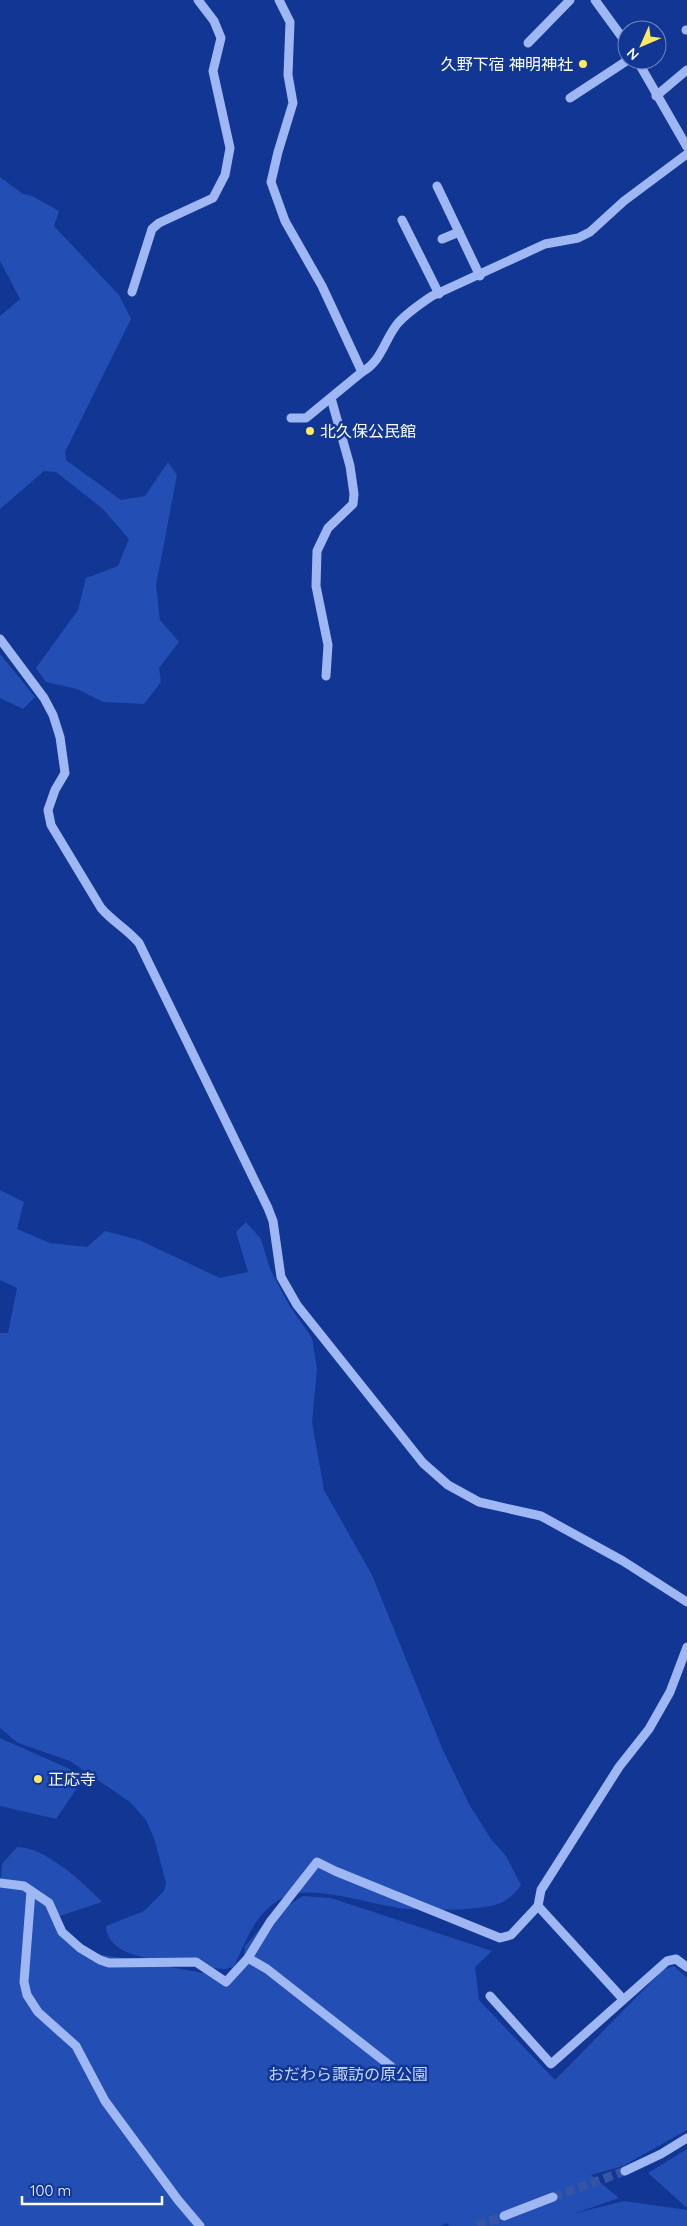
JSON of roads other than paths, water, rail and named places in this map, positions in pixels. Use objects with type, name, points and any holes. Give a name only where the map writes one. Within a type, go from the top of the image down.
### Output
[{"type":"street","points":[[132,292],[152,229],[159,223],[213,198],[226,176],[230,148],[213,71],[221,38],[214,21],[198,0]]},
{"type":"street","points":[[279,0],[290,22],[288,75],[293,103],[278,152],[272,182],[285,221],[322,286],[362,372]]},
{"type":"street","points":[[528,43],[570,0]]},
{"type":"street","points":[[595,0],[617,30]]},
{"type":"street","points":[[570,98],[617,67]]},
{"type":"street","points":[[642,70],[687,147]]},
{"type":"street","points":[[656,96],[687,70]]},
{"type":"street","points":[[291,418],[306,418],[378,359],[398,322],[415,307],[545,244],[578,238],[590,232],[624,201],[687,154]]},
{"type":"street","points":[[437,186],[480,276]]},
{"type":"street","points":[[402,220],[439,294]]},
{"type":"street","points":[[442,239],[459,232]]},
{"type":"street","points":[[326,676],[328,646],[316,586],[318,551],[328,528],[353,504],[354,494],[350,466],[331,398]]},
{"type":"street","points":[[0,639],[44,698],[53,715],[60,737],[65,773],[55,790],[48,810],[51,825],[101,908],[110,918],[126,928],[143,952],[268,1208],[273,1221],[281,1276],[297,1306],[422,1463],[448,1485],[479,1502],[541,1516],[623,1561],[687,1602]]},
{"type":"street","points":[[0,1883],[24,1886],[49,1903],[62,1932],[80,1948],[109,1963],[196,1962],[226,1982],[248,1958],[270,1922],[316,1862],[335,1872],[500,1938],[511,1935],[538,1906],[541,1890],[551,1874],[619,1767],[649,1729],[670,1692],[687,1647]]},
{"type":"street","points":[[31,1891],[24,1982],[27,1994],[38,2012],[50,2025],[76,2046],[105,2101],[178,2200],[200,2226]]},
{"type":"street","points":[[538,1906],[622,1998]]},
{"type":"street","points":[[248,1958],[267,1969],[393,2068]]},
{"type":"street","points":[[490,1996],[551,2064],[622,1998],[667,1961],[676,1960],[687,1967]]},
{"type":"street","points":[[625,2171],[661,2154],[687,2138]]},
{"type":"street","points":[[504,2216],[552,2197]]},
{"type":"tunnel","points":[[553,2197],[625,2171]]},
{"type":"tunnel","points":[[477,2226],[504,2216]]},
{"type":"place","name":"久野下宿 神明神社","points":[[583,64]]},
{"type":"place","name":"北久保公民館","points":[[310,431]]},
{"type":"place","name":"正応寺","points":[[38,1779]]},
{"type":"park label","name":"おだわら諏訪の原公園","points":[[348,2074]]}]
